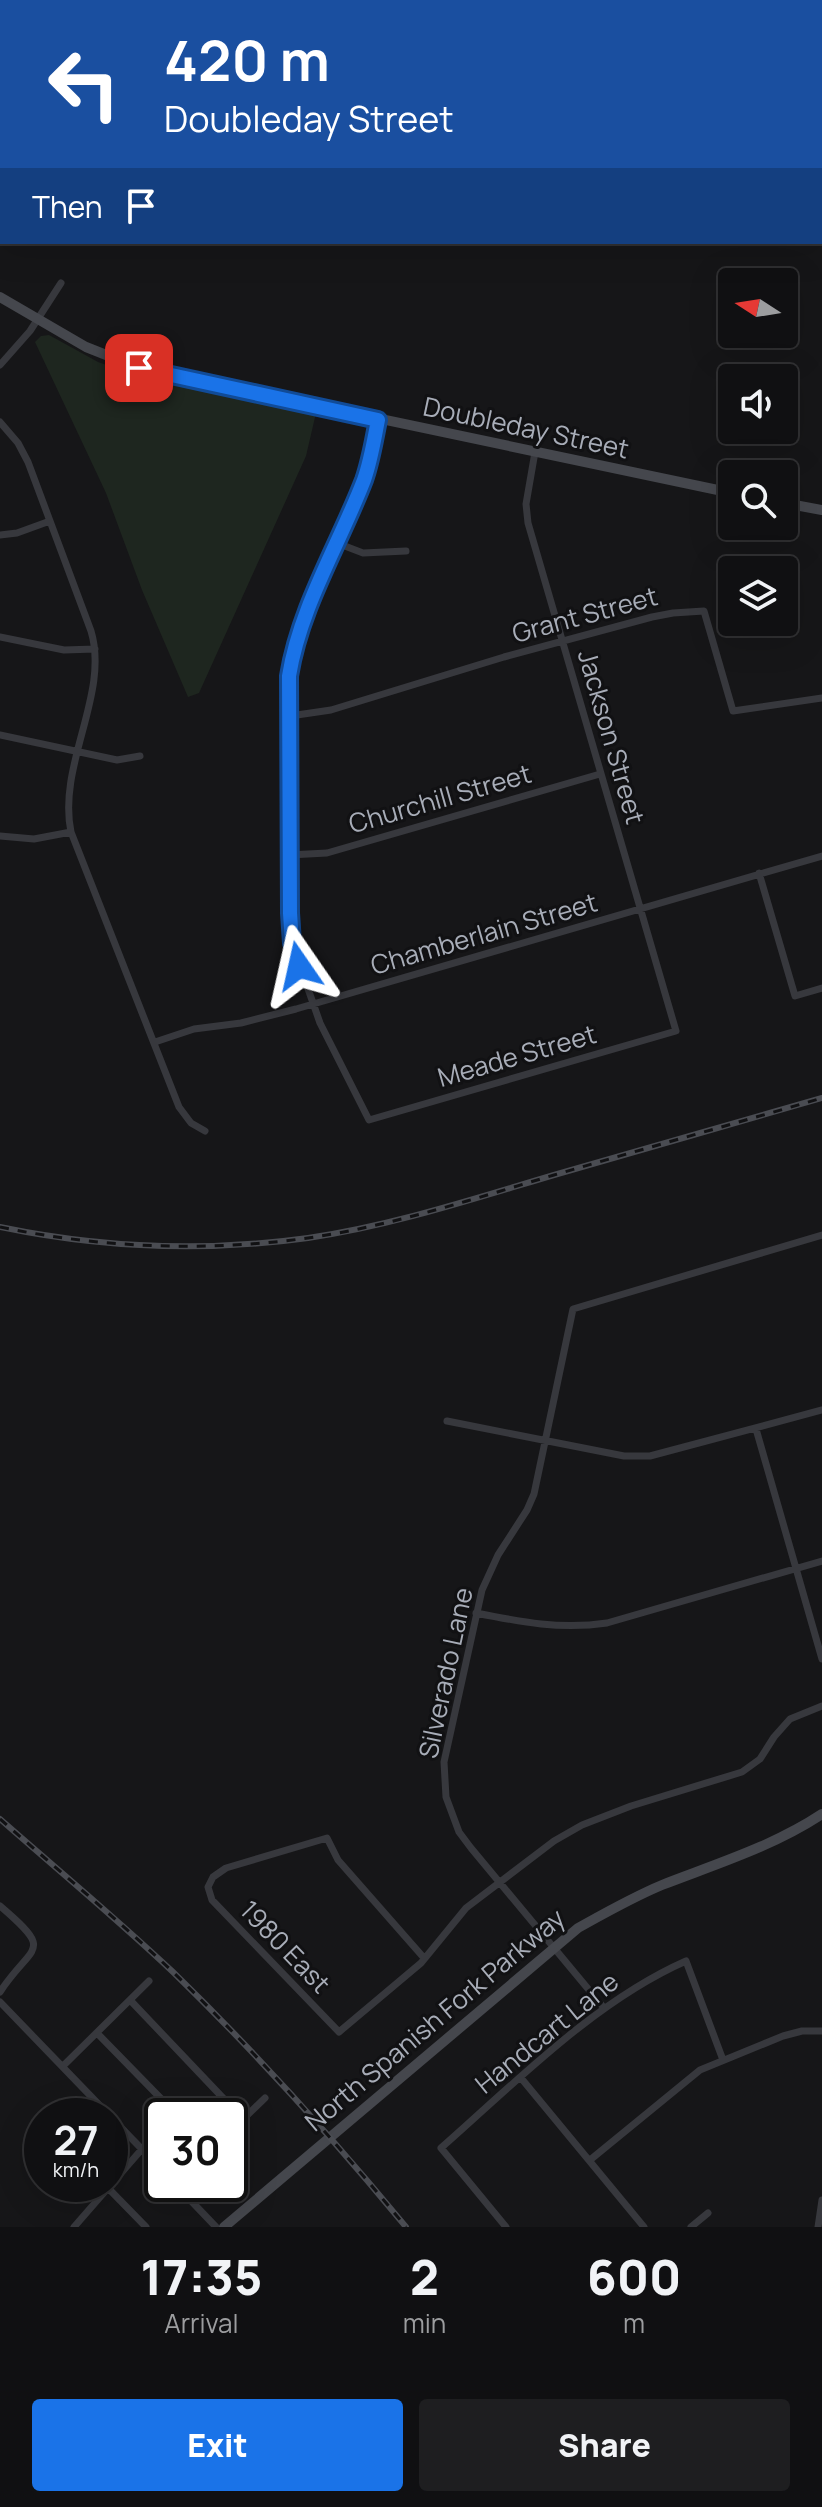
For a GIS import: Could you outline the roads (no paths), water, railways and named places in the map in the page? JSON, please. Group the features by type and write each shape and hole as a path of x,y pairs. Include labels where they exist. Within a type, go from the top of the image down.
{"street":[{"path":"0,365 20,345 61,283"},
{"name":"Doubleday Street","path":"0,297 100,354 139,368 718,490"},
{"path":"312,1004 292,943 289,676 303,621 365,475 378,420"},
{"path":"0,422 24,453 95,649 94,674 69,795 71,832 182,1113 205,1131"},
{"name":"Jackson Street","path":"535,452 526,504 528,523 676,1031"},
{"path":"798,506 822,510"},
{"path":"0,535 25,531 50,521"},
{"path":"337,543 363,553 406,551"},
{"name":"Grant Street","path":"290,716 331,710 504,657 663,615 704,611 733,711 822,698"},
{"path":"0,637 64,650 95,649"},
{"path":"0,735 117,760 140,756"},
{"name":"Churchill Street","path":"289,855 327,853 600,774"},
{"path":"0,836 34,839 71,832"},
{"name":"Chamberlain Street","path":"155,1042 194,1029 241,1023 312,1004 822,856"},
{"path":"759,873 795,996 822,988"},
{"name":"Meade Street","path":"312,1004 369,1120 676,1031"},
{"name":"Silverado Lane","path":"604,2008 459,1832 451,1815 444,1778 447,1751 476,1613 490,1571 534,1494 573,1309 822,1235"},
{"path":"447,1421 624,1456 650,1456 822,1410"},
{"path":"756,1429 822,1659"},
{"path":"476,1613 541,1625 607,1623 822,1561"},
{"path":"424,1958 466,1908 554,1841 582,1825 631,1806 742,1772 760,1759 790,1719 822,1706"},
{"name":"North Spanish Fork Parkway","path":"224,2227 578,1928 657,1887 769,1843 822,1814"},
{"name":"1980 East","path":"327,1838 338,1860 424,1958 339,2032 212,1900 208,1887 213,1877 226,1868 327,1838"},
{"path":"0,1906 33,1937 35,1946 0,1992"},
{"name":"Handcart Lane","path":"506,2227 441,2148 604,2008 638,1985 686,1961 723,2060"},
{"path":"63,2066 149,1981"},
{"path":"130,2000 223,2098"},
{"path":"0,2002 142,2149 128,2165"},
{"path":"590,2160 690,2076 783,2036 802,2031 822,2031"},
{"path":"97,2033 160,2098"},
{"path":"521,2078 644,2227"},
{"path":"248,2114 265,2098"},
{"path":"818,2227 822,2200"},
{"path":"74,2227 96,2202"},
{"path":"122,2202 146,2227"},
{"path":"192,2202 216,2227"},
{"path":"691,2227 708,2213"}],"railway":[{"path":"0,1227 76,1240 154,1246 231,1245 308,1238 432,1211 822,1098"},
{"path":"0,1819 130,1933 204,2003 293,2096 406,2227"}]}
